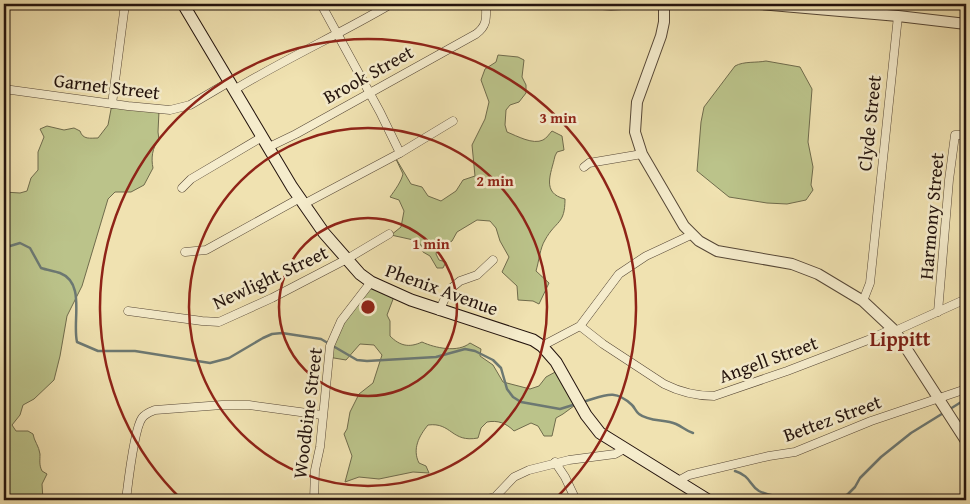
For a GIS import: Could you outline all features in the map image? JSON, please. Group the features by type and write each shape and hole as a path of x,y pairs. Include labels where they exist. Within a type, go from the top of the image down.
{"main road":[{"name":"Phenix Avenue","path":"183,4 292,187 324,233 360,274 391,292 439,311 533,340 542,346 556,362 592,423 600,433 708,500"}],"street":[{"path":"112,104 125,4"},
{"path":"321,4 370,92 400,153"},
{"name":"Garnet Street","path":"4,89 162,110 178,109 267,70 391,4"},
{"name":"Brook Street","path":"182,188 191,180 265,142 296,134 482,29 486,4"},
{"path":"577,4 611,6 654,4"},
{"path":"664,4 664,22 661,36 639,93 635,110 635,132 642,154 680,220 691,235 716,251 782,261 801,267 842,287 863,301 894,330 966,441"},
{"path":"760,4 966,24"},
{"name":"Clyde Street","path":"863,301 870,283 898,16"},
{"path":"185,252 206,250 400,153 453,121"},
{"name":"Harmony Street","path":"938,312 948,189 955,135 966,135"},
{"path":"584,168 589,163 642,154"},
{"name":"Newlight Street","path":"128,311 219,322 272,298 347,259 389,234"},
{"path":"542,346 580,326 619,274 646,256 691,235"},
{"path":"439,311 449,290 460,281 477,275 493,260"},
{"name":"Woodbine Street","path":"314,500 315,470 331,341 341,321 371,282"},
{"name":"Angell Street","path":"580,326 603,344 669,386 686,393 714,396 787,371 894,330 966,299"},
{"name":"Bettez Street","path":"678,481 689,475 769,456 795,452 872,421 966,388"},
{"path":"126,500 139,423 147,413 156,410 249,405 322,415"},
{"path":"483,500 495,497 514,477 529,470 555,462 614,454 624,449"},
{"path":"555,462 574,496"}],"green space":[{"path":"498,55 518,57 524,60 522,77 526,85 526,93 519,102 510,105 506,110 505,125 507,132 535,141 544,139 552,131 562,136 564,150 557,152 555,156 550,176 550,188 558,196 565,199 565,207 562,218 543,243 536,271 549,283 539,304 533,301 518,300 517,286 502,272 509,257 500,241 496,228 490,221 477,220 457,232 452,241 437,250 436,254 439,260 446,262 443,268 437,268 430,256 423,252 418,241 391,235 401,227 404,211 399,200 390,197 403,174 395,157 411,184 422,187 428,196 441,201 456,191 463,180 475,176 472,145 485,119 489,102 481,80 485,69 496,62"},
{"path":"766,61 800,67 812,89 808,142 813,167 811,185 813,190 806,200 787,204 729,197 697,171 704,107 735,66"},
{"path":"112,104 159,111 159,140 153,153 153,168 144,185 131,192 115,192 108,199 82,286 67,316 54,380 34,399 23,405 20,415 12,425 16,431 28,431 33,434 40,454 41,469 47,474 42,484 43,500 4,500 4,192 20,193 27,191 31,178 38,170 38,152 44,137 40,129 47,126 64,130 74,128 85,137 98,138 108,125"},
{"path":"369,283 395,294 387,315 390,321 390,336 397,342 413,345 422,342 440,348 453,349 470,343 481,349 480,356 493,365 503,382 530,389 539,386 546,377 559,370 578,403 556,418 552,436 544,436 538,426 531,423 514,431 502,423 495,421 487,422 481,428 478,438 469,439 462,438 442,426 428,425 419,438 416,453 419,463 426,466 429,473 413,472 379,479 359,477 345,482 352,456 344,434 347,429 350,412 359,394 373,383 382,355 374,345 360,344 346,360 328,357 329,344"}],"waterway":[{"path":"4,245 10,246 20,243 30,248 41,268 60,273 68,278 73,285 75,294 77,342 98,351 135,351 210,363 229,358 272,334 282,333 321,339 357,360 367,361 436,357 465,349 475,351 493,360 501,368 507,389 513,397 521,402 560,409 573,405"},
{"path":"586,401 605,395 615,395 626,400 643,417 672,422 693,433"},
{"path":"950,409 966,399"},
{"path":"837,500 848,494 860,478 881,457 911,433 945,412"},
{"path":"735,471 744,475 759,491 776,496 807,500"}],"district":[{"name":"Lippitt","path":"900,339"}]}
